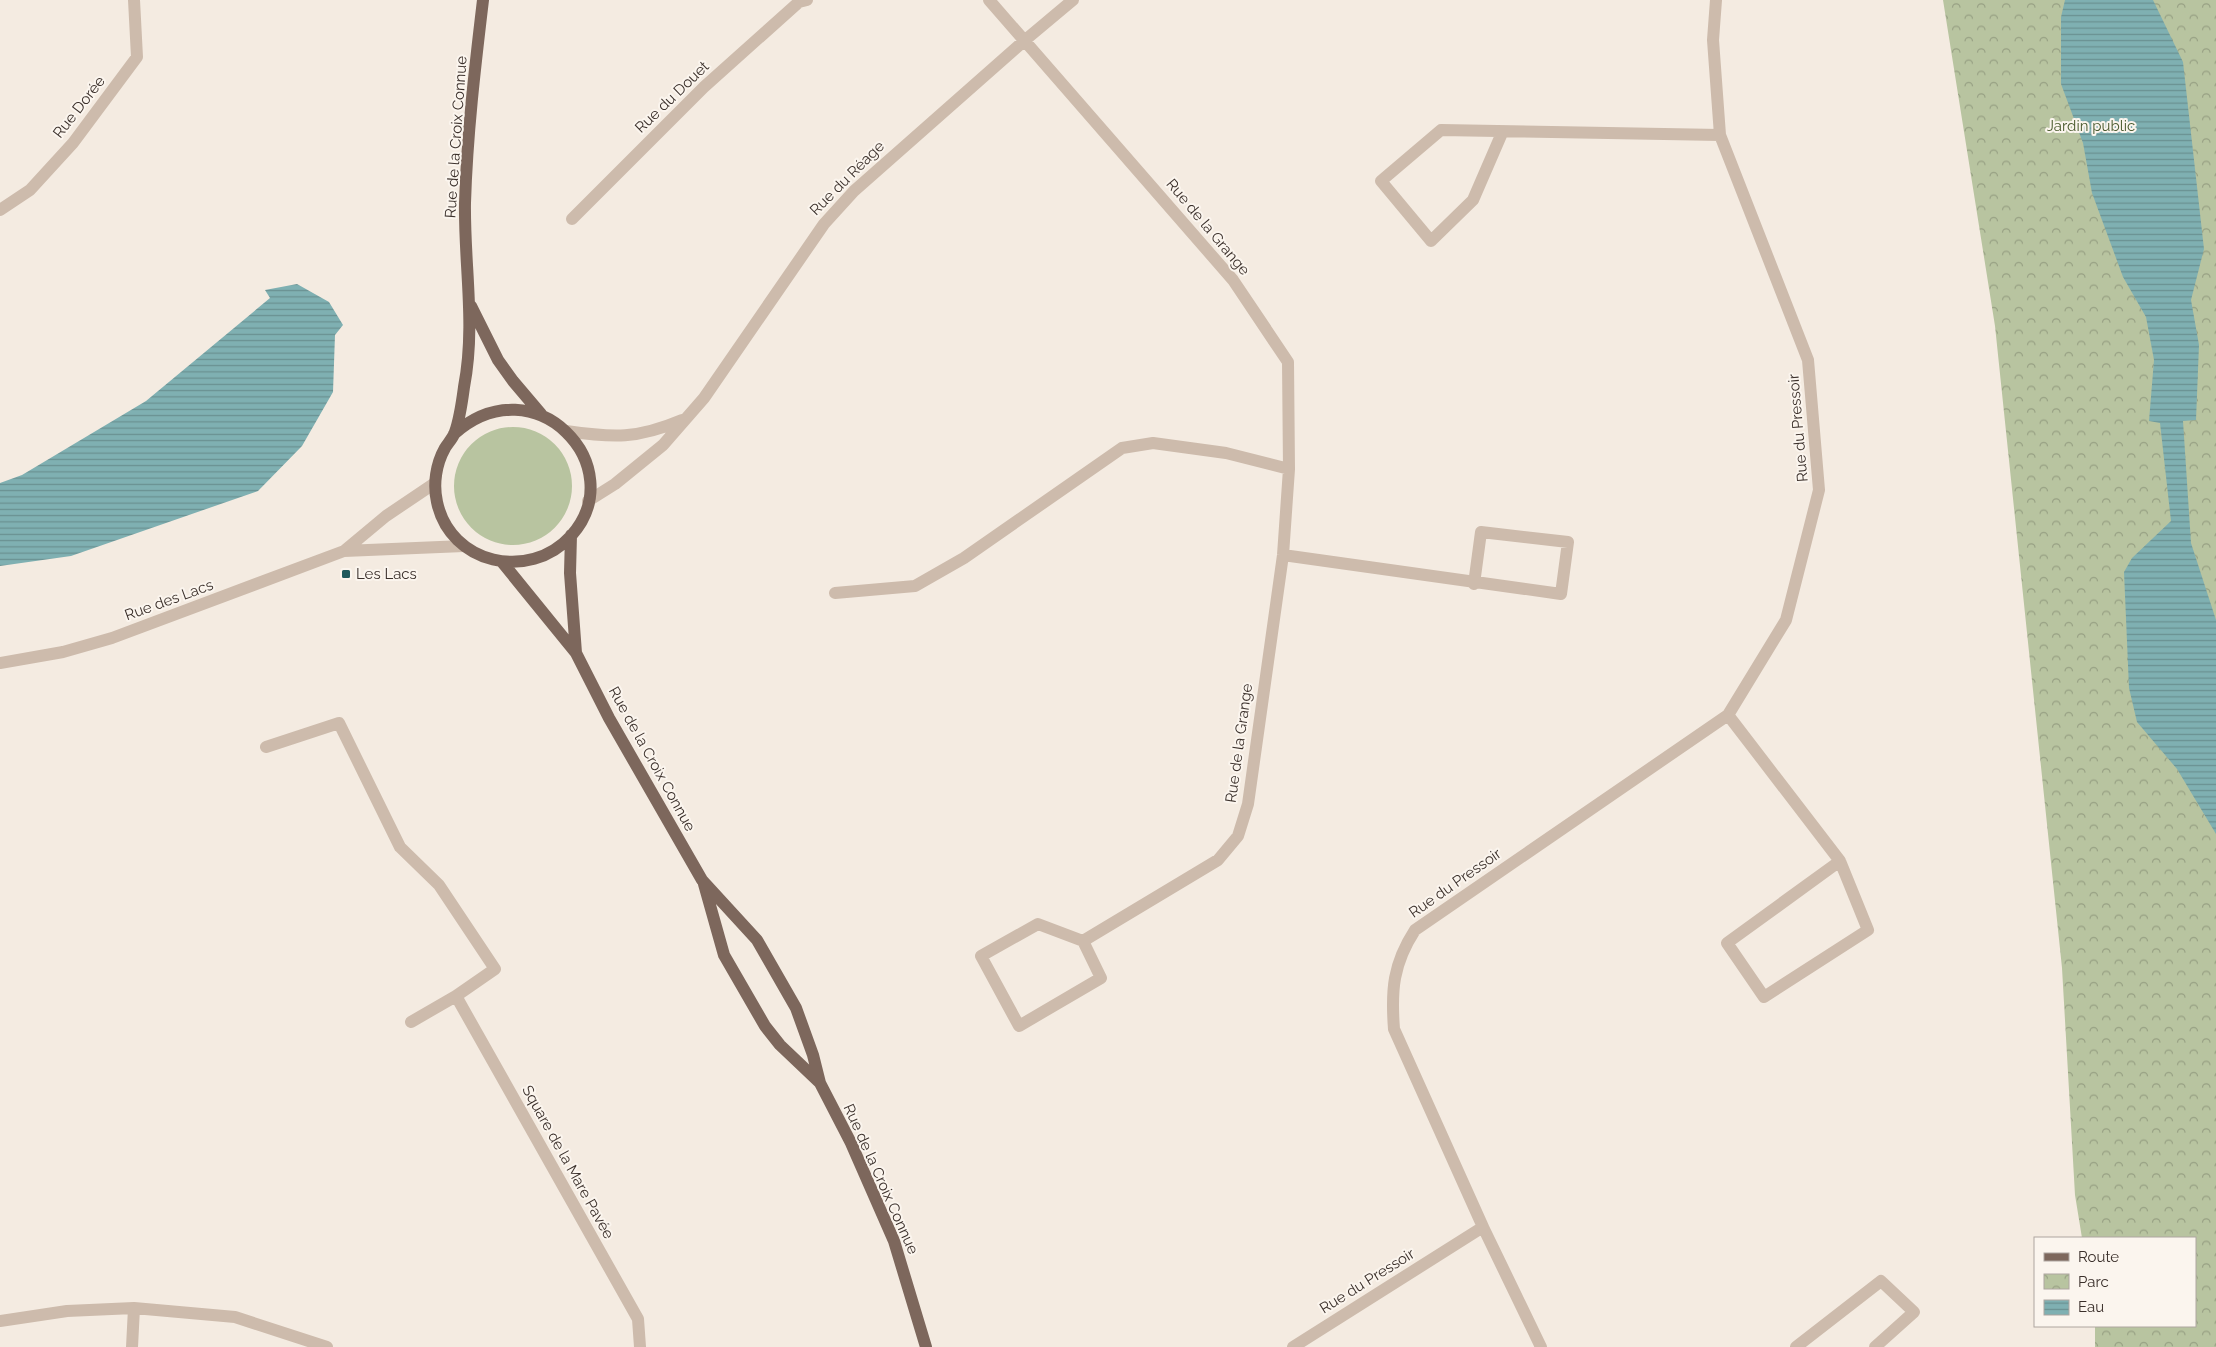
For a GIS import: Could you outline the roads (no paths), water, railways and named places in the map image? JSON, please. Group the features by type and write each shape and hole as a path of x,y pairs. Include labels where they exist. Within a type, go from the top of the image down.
{"main road":[{"name":"Rue de la Croix Connue","path":"454,434 468,364 471,306 465,204 471,108 483,0"},
{"name":"Rue de la Croix Connue","path":"471,306 498,360 513,381 542,414"},
{"path":"511,408 542,414 566,431 584,456 589,486 588,501 581,519 571,536 557,548 540,558 521,562 502,562 482,556 464,546 451,533 442,518 436,501 435,483 437,466 444,449 454,434 480,416 511,408"},
{"name":"Rue de la Croix Connue","path":"571,536 570,573 576,653"},
{"name":"Rue de la Croix Connue","path":"502,562 576,653 609,718 702,880 757,940 796,1008 813,1055 820,1083 851,1143 894,1241 926,1347"},
{"name":"Rue de la Croix Connue","path":"702,880 724,955 765,1026 780,1045 820,1083"}],"street":[{"name":"Rue Dorée","path":"0,210 30,190 73,143 138,57 134,0"},
{"path":"989,0 1024,40"},
{"name":"Rue du Réage","path":"588,501 615,484 663,445 717,379 761,312 824,224 854,191 1024,40 1073,0"},
{"name":"Rue du Pressoir","path":"1541,1347 1483,1227 1394,1029 1392,1000 1395,973 1403,949 1414,930 1728,716 1786,620 1819,490 1808,360 1720,135 1713,40 1716,0"},
{"name":"Rue du Douet","path":"572,219 704,87 801,1"},
{"name":"Rue de la Grange","path":"1024,40 1233,280 1288,362 1289,469 1282,555 1248,804 1238,836 1218,860 1083,941"},
{"path":"1502,133 1473,200 1431,241 1381,181 1441,130 1502,133 1720,135"},
{"name":"Rue du Réage","path":"566,431 603,436 629,435 654,432 686,418"},
{"path":"835,593 915,586 964,558 1122,448 1153,443 1226,453 1289,469"},
{"name":"Rue des Lacs","path":"344,551 386,516 435,483"},
{"path":"1282,555 1474,584 1561,594 1568,542 1481,532 1474,584"},
{"name":"Rue des Lacs","path":"0,663 63,652 112,638 344,551 464,546"},
{"path":"1728,716 1840,861 1868,930 1764,997 1727,943 1840,861"},
{"path":"266,747 339,723 400,847 439,885 495,969 456,996 412,1022"},
{"path":"1038,924 1083,941 1101,978 1019,1026 982,956 1038,924"},
{"name":"Square de la Mare Pavée","path":"456,996 638,1319 640,1347"},
{"name":"Rue du Pressoir","path":"1293,1347 1483,1227"},
{"path":"1796,1347 1881,1281 1914,1312 1875,1347"},
{"path":"132,1347 134,1308"},
{"path":"0,1321 67,1311 134,1308 235,1317 327,1347"}],"water":[{"path":"2065,0 2153,0 2183,62 2204,249 2191,300 2199,345 2196,420 2183,421 2191,543 2216,620 2216,834 2177,769 2137,722 2129,688 2124,572 2132,558 2171,521 2160,423 2149,421 2154,360 2146,317 2123,277 2092,193 2083,143 2061,84 2061,17"},
{"path":"297,284 329,302 343,325 335,335 333,392 302,446 258,491 71,556 0,566 0,483 22,475 146,401 270,298 265,290"}],"place":[{"name":"Les Lacs","path":"346,574"}],"park label":[{"name":"Jardin public","path":"2091,126"}]}
